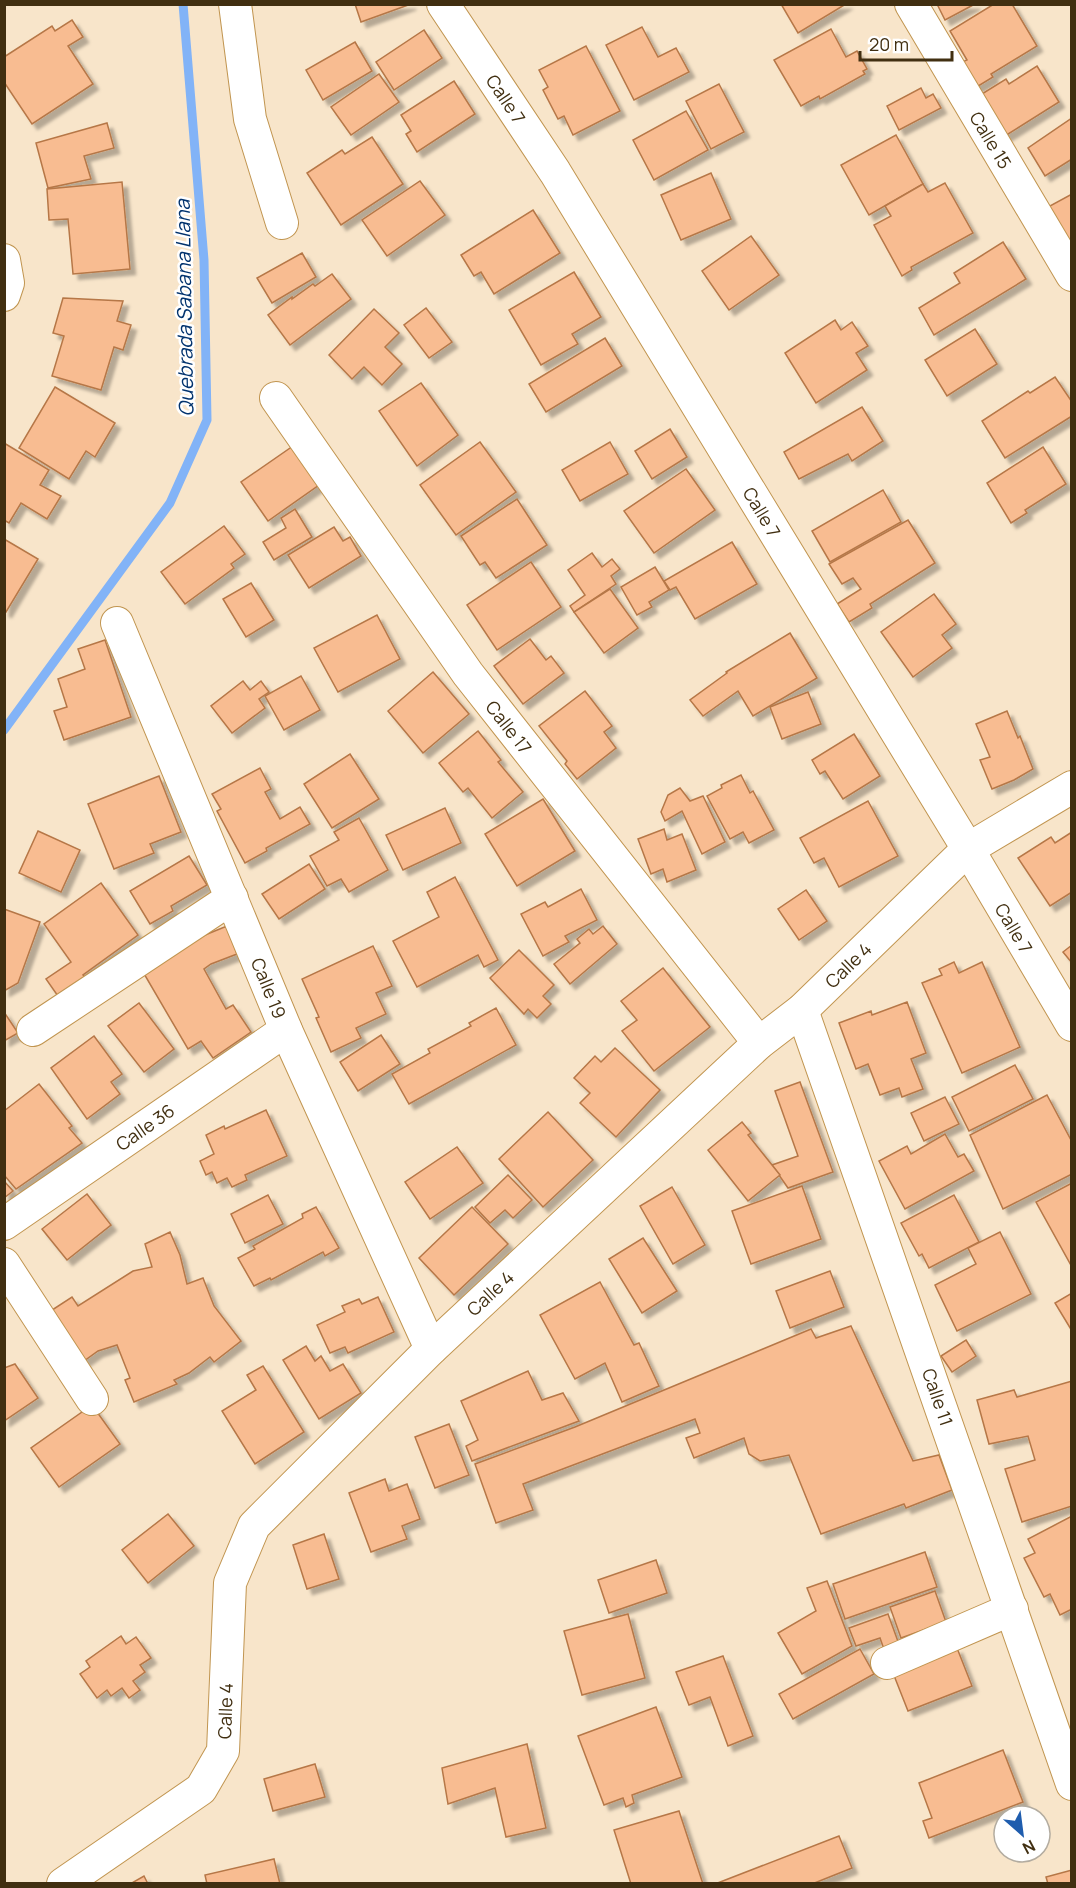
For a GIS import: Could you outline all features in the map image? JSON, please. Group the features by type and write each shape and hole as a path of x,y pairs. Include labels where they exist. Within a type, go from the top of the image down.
{"street":[{"path":"235,4 250,118 282,222"},
{"name":"Calle 7","path":"443,4 555,172 968,849 1071,1025"},
{"name":"Calle 15","path":"911,4 1071,275"},
{"path":"4,260 8,284 4,295"},
{"name":"Calle 17","path":"276,398 468,674 759,1043"},
{"name":"Calle 19","path":"117,623 286,1030 431,1349"},
{"name":"Calle 4","path":"63,1884 201,1789 223,1751 230,1583 254,1526 431,1349 759,1043 802,1010 968,849 1071,787"},
{"path":"33,1030 232,898"},
{"name":"Calle 11","path":"802,1010 1071,1784"},
{"name":"Calle 36","path":"4,1224 286,1030"},
{"path":"4,1264 92,1400"},
{"path":"887,1664 1012,1609"}],"building":[{"path":"355,4 411,4 361,22"},
{"path":"781,4 846,4 798,33"},
{"path":"937,4 975,4 945,20"},
{"path":"994,4 1012,4 1037,46 991,74 993,77 975,88 960,63 967,60 950,31"},
{"path":"72,20 83,37 68,46 93,84 32,124 4,82 4,57 52,26 55,31"},
{"path":"642,27 658,57 676,48 689,72 634,100 606,45"},
{"path":"831,29 846,57 857,51 867,69 863,71 865,74 820,99 819,96 801,106 774,60"},
{"path":"424,30 442,58 394,90 376,62"},
{"path":"355,42 372,71 323,100 306,70"},
{"path":"586,46 620,111 573,135 564,116 558,119 543,90 548,87 539,70"},
{"path":"1037,66 1059,102 1005,136 977,97 1006,79 1009,84"},
{"path":"379,74 399,102 351,135 331,107"},
{"path":"454,81 475,114 417,152 406,134 411,131 401,115"},
{"path":"719,84 744,132 711,149 686,101"},
{"path":"921,88 926,98 933,94 941,108 899,130 887,106"},
{"path":"686,111 708,150 654,180 633,140"},
{"path":"1072,118 1072,159 1045,176 1028,148"},
{"path":"107,123 114,148 84,156 91,179 48,188 36,143"},
{"path":"896,135 923,184 869,215 841,165"},
{"path":"372,137 403,184 341,225 307,173 342,150 345,154"},
{"path":"711,173 731,219 681,240 661,195"},
{"path":"420,181 445,215 387,256 362,220"},
{"path":"122,182 130,269 73,274 68,219 49,220 47,189"},
{"path":"945,183 973,233 911,267 912,270 902,276 874,225 891,216 885,206 923,184 928,192"},
{"path":"1072,194 1072,250 1048,207"},
{"path":"533,210 560,253 494,294 481,272 474,276 461,255"},
{"path":"751,236 779,275 729,310 702,271"},
{"path":"1003,242 1026,279 934,335 919,308 960,283 954,273"},
{"path":"302,253 316,277 272,303 257,278"},
{"path":"574,272 601,317 572,334 578,344 541,365 509,310"},
{"path":"332,274 351,299 290,345 268,315 292,297 292,299"},
{"path":"63,298 123,301 117,321 131,325 123,350 114,347 101,390 52,376 64,336 53,333"},
{"path":"426,308 452,342 429,358 404,325"},
{"path":"374,309 399,333 385,347 402,364 382,385 364,367 352,379 329,355"},
{"path":"835,320 841,330 852,322 868,346 856,353 867,370 816,403 785,353"},
{"path":"975,329 997,364 947,396 925,360"},
{"path":"605,338 622,366 546,412 529,384"},
{"path":"1055,377 1072,402 1072,416 1005,458 982,421 1028,391 1030,393"},
{"path":"421,383 458,435 417,466 379,411"},
{"path":"55,387 115,423 95,457 86,451 69,479 19,448"},
{"path":"862,407 883,441 852,461 848,454 799,479 784,452"},
{"path":"670,429 687,457 652,479 635,451"},
{"path":"480,442 516,492 456,535 420,485"},
{"path":"610,442 628,474 580,501 562,470"},
{"path":"4,443 49,470 40,485 61,496 47,519 21,503 9,523 4,520"},
{"path":"293,446 319,485 268,521 241,482"},
{"path":"1043,447 1066,484 1025,510 1027,513 1011,523 987,483"},
{"path":"686,469 715,510 654,553 624,511"},
{"path":"883,490 901,522 830,562 812,531"},
{"path":"517,499 547,545 496,578 485,562 480,565 461,536"},
{"path":"295,509 312,537 274,560 263,542 286,528 281,518"},
{"path":"908,520 935,563 870,604 872,608 849,622 837,604 861,589 853,578 842,584 829,564"},
{"path":"224,526 245,554 231,564 234,568 185,604 161,572"},
{"path":"334,527 343,541 350,537 361,556 309,588 288,555"},
{"path":"4,539 38,559 6,612 4,611"},
{"path":"732,542 757,584 695,619 676,587 670,590 664,581"},
{"path":"592,553 602,567 612,559 620,569 611,576 616,584 574,612 570,606 585,595 568,570"},
{"path":"531,562 561,607 497,650 467,605"},
{"path":"655,567 669,590 649,602 652,607 637,615 621,587"},
{"path":"251,583 274,620 246,637 223,599"},
{"path":"610,589 638,628 604,653 574,612"},
{"path":"934,594 956,624 942,635 952,648 913,677 881,632"},
{"path":"377,615 400,659 338,692 314,648"},
{"path":"790,633 817,678 753,716 738,691 703,716 690,700 726,672"},
{"path":"530,639 546,660 551,656 564,673 523,704 494,666"},
{"path":"105,640 131,717 64,740 54,711 67,707 58,679 85,669 78,649"},
{"path":"433,672 469,714 423,753 388,711"},
{"path":"301,676 320,710 284,730 265,696"},
{"path":"243,681 250,690 261,681 269,692 259,699 265,708 232,733 211,706"},
{"path":"585,691 612,726 604,732 616,748 577,779 565,764 567,761 539,726"},
{"path":"808,692 821,724 782,739 770,707"},
{"path":"1007,711 1033,769 992,789 980,760 990,757 976,724"},
{"path":"478,731 501,760 498,762 523,792 492,818 468,788 463,792 439,763"},
{"path":"854,734 880,776 843,799 825,771 820,774 812,760"},
{"path":"350,754 379,799 332,828 304,784"},
{"path":"260,768 271,789 265,792 280,819 300,807 310,824 266,848 267,851 245,863 217,811 221,809 212,794"},
{"path":"741,775 750,793 753,791 774,830 749,843 743,832 730,839 707,796 722,788 721,785"},
{"path":"159,776 181,832 150,844 154,853 114,869 88,804"},
{"path":"680,788 690,801 703,796 725,842 702,854 682,811 665,821 661,812 668,795"},
{"path":"543,799 575,851 517,886 485,834"},
{"path":"868,801 898,856 839,887 824,858 814,863 800,838"},
{"path":"445,808 461,843 403,870 386,835"},
{"path":"359,818 388,870 349,892 341,879 327,886 310,856 339,840 334,832"},
{"path":"664,829 667,840 682,834 696,870 667,882 663,869 651,874 638,839"},
{"path":"38,831 80,850 61,892 19,873"},
{"path":"1072,832 1072,892 1050,906 1018,858 1051,837 1055,843"},
{"path":"189,856 207,885 171,906 173,911 150,924 130,891"},
{"path":"309,864 325,889 279,919 262,894"},
{"path":"455,877 498,960 484,967 478,955 417,987 393,941 439,917 427,892"},
{"path":"101,883 138,935 83,975 87,980 60,999 46,979 71,962 44,924"},
{"path":"581,889 597,920 565,936 569,942 543,956 521,914 545,902 548,907"},
{"path":"806,890 827,921 799,940 778,909"},
{"path":"4,909 40,922 18,983 4,991"},
{"path":"227,926 237,954 204,969 226,1009 233,1005 251,1032 213,1058 201,1041 188,1049 143,972 200,937"},
{"path":"603,926 617,944 570,984 554,964 580,943 577,939 589,929 593,934"},
{"path":"1072,945 1072,963 1063,952"},
{"path":"373,946 392,986 376,993 386,1014 356,1028 361,1038 331,1052 302,979"},
{"path":"519,950 554,985 543,996 551,1004 537,1018 528,1009 524,1014 490,978"},
{"path":"954,962 959,973 982,962 1020,1047 962,1073 922,983 942,975 939,969"},
{"path":"663,968 710,1027 654,1071 622,1031 637,1020 621,1001"},
{"path":"907,1002 926,1053 911,1059 923,1089 902,1097 899,1088 880,1095 868,1064 856,1069 839,1023 871,1011 872,1015"},
{"path":"139,1003 174,1049 144,1072 108,1026"},
{"path":"496,1008 516,1045 409,1104 392,1074 430,1053 428,1049 471,1026 469,1023"},
{"path":"4,1012 18,1033 4,1041"},
{"path":"381,1035 400,1064 358,1091 340,1062"},
{"path":"94,1036 122,1074 111,1082 120,1094 87,1119 51,1068"},
{"path":"615,1048 660,1090 616,1137 580,1103 590,1093 574,1078 595,1056 601,1062"},
{"path":"1015,1065 1033,1099 969,1131 952,1097"},
{"path":"800,1082 833,1172 788,1188 772,1165 798,1156 775,1091"},
{"path":"39,1084 72,1126 69,1128 82,1143 16,1189 4,1175 4,1111"},
{"path":"1047,1095 1072,1142 1072,1174 1003,1209 970,1135"},
{"path":"945,1097 959,1124 924,1141 911,1113"},
{"path":"266,1110 287,1156 245,1175 247,1180 232,1187 227,1178 217,1183 212,1172 206,1175 200,1161 214,1154 206,1135"},
{"path":"548,1112 593,1160 543,1207 499,1159"},
{"path":"742,1122 751,1133 748,1135 780,1175 748,1201 708,1150"},
{"path":"945,1134 958,1157 964,1154 974,1171 905,1209 879,1161 907,1146 911,1154"},
{"path":"457,1147 483,1183 430,1219 405,1182"},
{"path":"508,1175 532,1200 513,1218 505,1210 490,1223 475,1207"},
{"path":"4,1181 13,1191 4,1198"},
{"path":"1072,1183 1072,1267 1036,1202"},
{"path":"802,1186 821,1239 751,1264 732,1211"},
{"path":"672,1187 705,1245 673,1264 640,1206"},
{"path":"87,1194 111,1225 67,1260 42,1229"},
{"path":"268,1195 283,1224 245,1243 231,1214"},
{"path":"954,1195 979,1242 929,1268 922,1254 919,1256 901,1223"},
{"path":"316,1207 339,1248 325,1256 323,1252 271,1280 270,1278 254,1286 238,1258 255,1249 253,1246 303,1218 302,1214"},
{"path":"472,1207 508,1244 454,1295 419,1258"},
{"path":"170,1232 180,1255 187,1284 203,1278 214,1306 241,1341 214,1362 210,1357 189,1373 174,1380 177,1384 134,1402 125,1380 130,1378 117,1345 98,1351 84,1361 49,1312 72,1297 78,1306 133,1271 152,1267 145,1244"},
{"path":"1000,1232 1031,1294 957,1331 935,1285 976,1264 968,1248"},
{"path":"643,1238 677,1291 642,1313 609,1259"},
{"path":"830,1271 844,1307 790,1328 776,1291"},
{"path":"600,1282 634,1345 639,1343 659,1386 622,1402 605,1363 575,1379 540,1315"},
{"path":"1072,1293 1072,1331 1055,1303"},
{"path":"378,1297 394,1332 348,1353 345,1347 330,1353 317,1325 345,1312 342,1306 359,1299 362,1304"},
{"path":"851,1326 913,1461 939,1455 952,1490 906,1508 904,1504 821,1534 789,1455 760,1461 749,1454 744,1438 694,1458 686,1438 700,1433 695,1419 523,1484 533,1510 496,1523 475,1464 575,1427 811,1329 816,1338"},
{"path":"966,1340 976,1356 952,1372 941,1356"},
{"path":"306,1346 315,1361 321,1356 330,1371 343,1364 361,1393 319,1419 283,1360"},
{"path":"15,1364 38,1398 4,1421 4,1368"},
{"path":"263,1366 304,1432 255,1464 222,1411 256,1390 247,1375"},
{"path":"528,1371 542,1400 563,1393 579,1421 472,1461 466,1446 478,1440 461,1401"},
{"path":"1072,1381 1072,1506 1022,1522 1005,1469 1035,1460 1028,1436 989,1444 977,1400 1014,1390 1017,1397"},
{"path":"92,1405 120,1444 59,1487 31,1448"},
{"path":"449,1424 469,1475 435,1488 415,1437"},
{"path":"385,1479 389,1491 407,1484 420,1519 402,1526 407,1539 371,1552 349,1493"},
{"path":"168,1514 194,1546 148,1583 122,1550"},
{"path":"1072,1516 1072,1609 1060,1615 1050,1594 1044,1597 1024,1558 1035,1553 1028,1539"},
{"path":"324,1534 339,1579 307,1589 293,1545"},
{"path":"925,1552 937,1587 845,1619 833,1584"},
{"path":"656,1560 667,1593 609,1613 598,1580"},
{"path":"827,1581 852,1646 802,1674 778,1633 816,1611 807,1588"},
{"path":"935,1591 946,1622 901,1638 890,1607"},
{"path":"628,1614 645,1678 582,1695 564,1631"},
{"path":"888,1614 900,1647 885,1652 880,1638 856,1646 849,1628"},
{"path":"121,1636 126,1644 136,1637 151,1658 140,1665 145,1672 133,1681 140,1690 129,1698 122,1688 111,1696 107,1690 97,1698 80,1674 90,1667 86,1661"},
{"path":"957,1648 972,1686 908,1711 893,1673"},
{"path":"860,1649 874,1674 793,1719 779,1694"},
{"path":"723,1656 753,1736 728,1746 710,1697 689,1705 676,1672"},
{"path":"656,1707 682,1777 632,1795 634,1803 626,1807 623,1798 604,1805 578,1736"},
{"path":"527,1744 546,1828 506,1837 495,1788 448,1804 442,1768"},
{"path":"1003,1750 1023,1802 992,1804 992,1814 929,1838 923,1821 932,1818 919,1783"},
{"path":"315,1764 325,1797 273,1811 264,1779"},
{"path":"679,1811 703,1884 631,1884 614,1830"},
{"path":"839,1836 852,1868 812,1884 715,1884"},
{"path":"274,1859 280,1884 207,1884 205,1875"},
{"path":"1072,1870 1072,1884 1048,1884 1046,1877"},
{"path":"144,1876 148,1884 130,1884"}],"waterway":[{"name":"Quebrada Sabana Llana","path":"4,730 170,503 207,420 204,260 183,4"}]}
